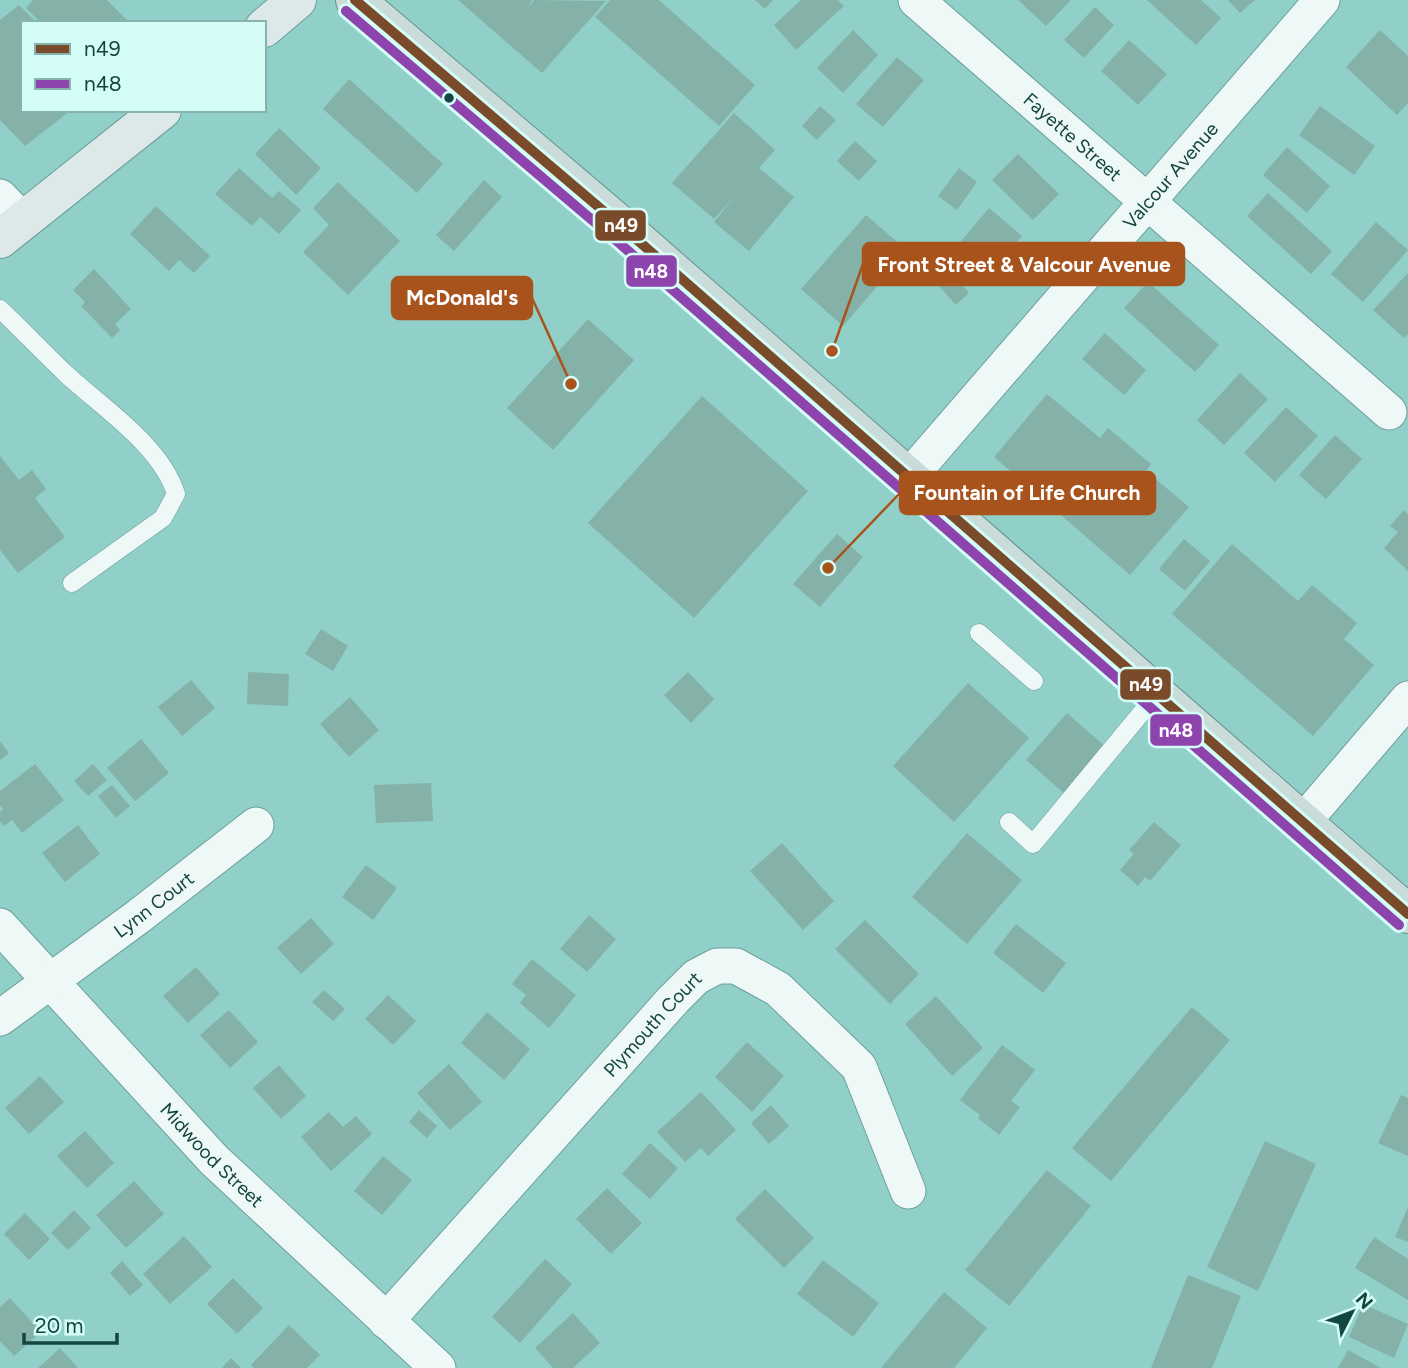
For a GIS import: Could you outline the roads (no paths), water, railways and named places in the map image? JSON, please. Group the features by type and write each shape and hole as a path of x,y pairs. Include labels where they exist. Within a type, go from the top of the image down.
{"main road":[{"path":"266,26 298,0"},
{"path":"355,0 637,240 1408,914"},
{"path":"8,219 159,112"}],"street":[{"name":"Fayette Street","path":"916,0 1389,412"},
{"name":"Valcour Avenue","path":"909,477 1322,0"},
{"path":"1303,822 1408,699"},
{"name":"Lynn Court","path":"0,1018 139,916 256,825"},
{"name":"Midwood Street","path":"0,926 214,1160 438,1368"},
{"name":"Plymouth Court","path":"386,1321 673,1000 696,977 717,966 736,966 778,989 859,1067 908,1191"}],"lane":[{"path":"0,309 66,374 145,444 173,484 176,494 163,518 72,583"},
{"path":"979,633 1034,681"},
{"path":"1009,822 1033,844 1157,694"}],"place":[{"name":"Front Street & Valcour Avenue","path":"832,351"},
{"name":"McDonald's","path":"571,384"},
{"name":"Fountain of Life Church","path":"828,568"}]}
